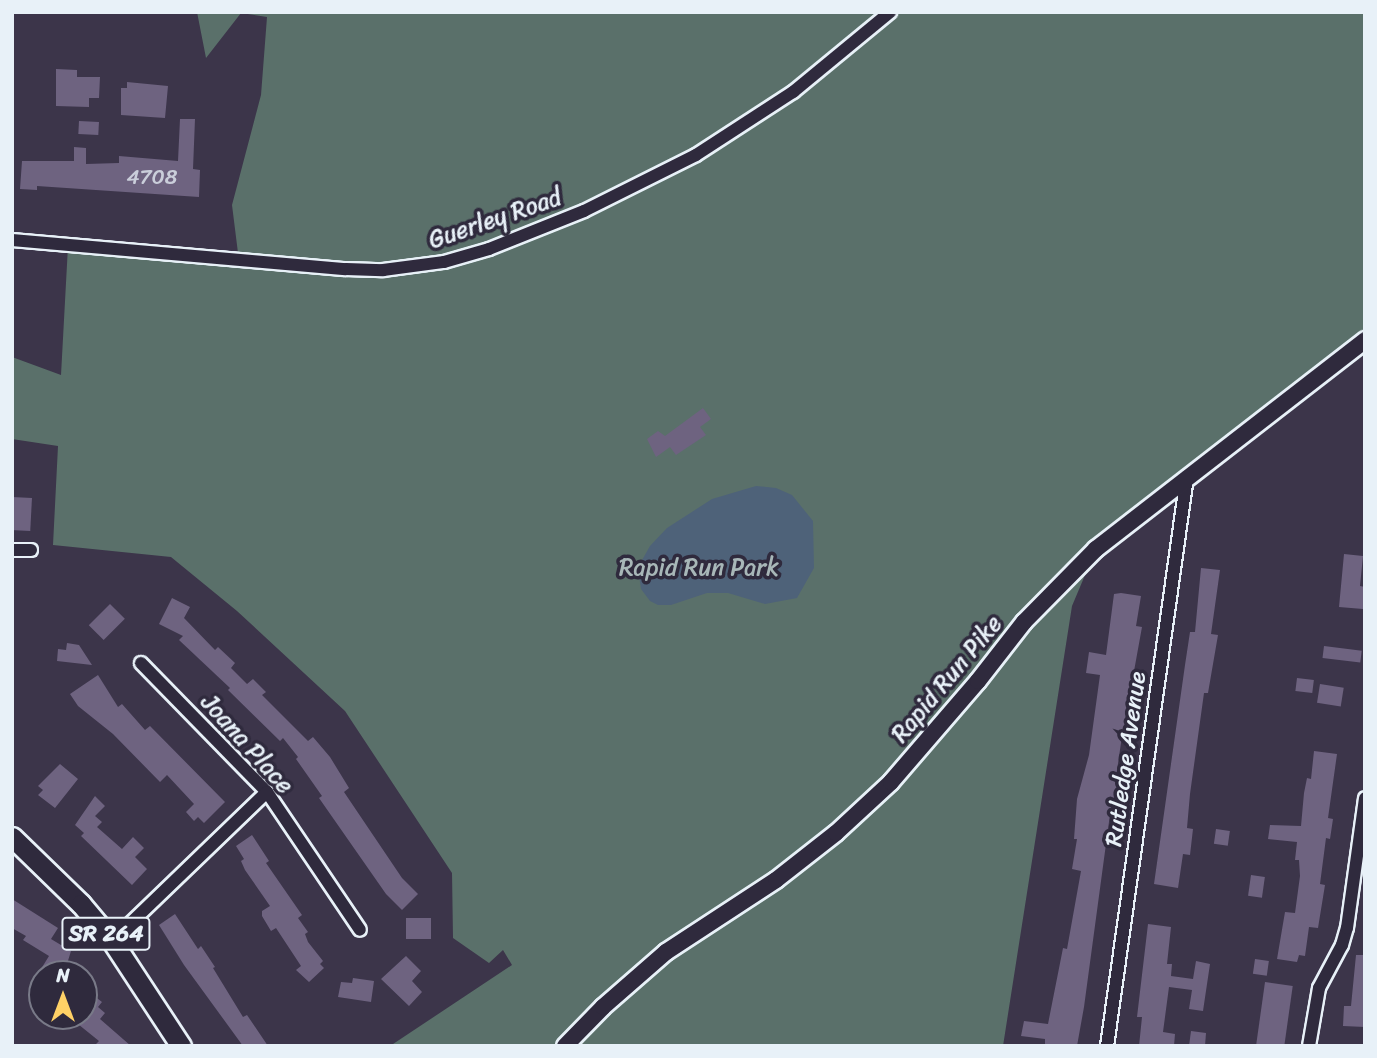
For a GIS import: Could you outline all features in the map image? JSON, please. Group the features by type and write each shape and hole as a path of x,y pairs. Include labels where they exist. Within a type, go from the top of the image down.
{"main road":[{"name":"SR 264","path":"12,837 81,904 112,941 181,1046"}],"street":[{"name":"Guerley Road","path":"12,240 346,269 396,269 444,262 489,249 584,211 696,155 793,92 890,12"},
{"name":"Rapid Run Pike","path":"565,1046 603,1007 666,952 776,880 836,833 891,782 1056,588 1107,540 1365,340"},
{"name":"Rutledge Avenue","path":"1107,1046 1187,477"},
{"path":"12,550 32,550"},
{"name":"Joana Place","path":"141,663 267,792 360,930"},
{"path":"112,941 267,792"},
{"path":"1309,1046 1319,988 1342,945 1347,928 1365,798"}],"green space":[{"name":"Rapid Run Park","path":"197,12 1365,12 1365,340 1096,549 1072,606 1003,1046 390,1046 512,965 503,950 489,963 453,938 452,873 345,711 237,611 171,557 53,545 58,446 12,439 12,357 61,375 68,246 239,261 232,205 261,95 267,17 241,13 206,58"}],"water":[{"path":"756,486 776,488 792,495 813,521 814,568 797,598 765,604 728,593 707,593 671,605 658,605 650,601 641,589 639,575 641,562 650,546 667,528 712,499"}],"building":[{"path":"56,69 77,70 77,77 100,77 99,98 89,98 89,107 56,106"},
{"path":"127,82 168,86 165,118 121,115 121,88 127,88"},
{"path":"180,119 195,119 193,169 200,170 199,197 37,186 37,190 20,189 22,161 74,161 74,147 86,148 86,164 119,163 119,156 178,161"},
{"path":"79,121 99,122 98,135 78,134"},
{"path":"703,408 711,419 700,427 706,435 676,455 670,447 656,457 647,439 658,431 665,436"},
{"path":"12,497 32,498 30,531 12,530"},
{"path":"1344,554 1363,556 1360,586 1365,587 1363,609 1339,607"},
{"path":"1201,568 1220,570 1211,634 1218,635 1208,693 1204,693 1190,794 1187,828 1193,829 1190,855 1183,854 1178,888 1154,884 1190,632 1195,632"},
{"path":"1114,594 1141,596 1136,626 1142,627 1121,743 1115,784 1118,785 1114,807 1111,807 1084,1007 1077,1046 1045,1046 1045,1039 1021,1036 1024,1021 1048,1024 1063,948 1067,949 1081,871 1072,869 1077,839 1074,839 1077,799 1089,755 1100,675 1086,673 1089,652 1106,655"},
{"path":"172,598 190,607 184,618 215,650 218,647 235,663 231,668 247,684 253,679 266,692 262,695 308,741 313,737 330,757 349,788 344,792 402,878 418,894 402,910 386,894 319,798 322,796 283,738 280,741 228,690 230,688 179,640 183,636 159,624"},
{"path":"110,604 125,619 104,640 89,625"},
{"path":"67,643 79,645 92,665 57,661 58,649 66,650"},
{"path":"1324,646 1362,651 1360,663 1323,658"},
{"path":"98,675 118,707 122,704 145,730 150,726 225,802 204,823 198,817 194,821 186,812 194,804 167,775 160,782 113,734 78,706 70,694"},
{"path":"1297,678 1314,680 1312,693 1295,691"},
{"path":"1320,684 1344,688 1341,707 1317,703"},
{"path":"1314,751 1337,754 1328,818 1333,819 1330,839 1326,838 1320,884 1325,885 1318,928 1309,927 1305,956 1299,955 1297,962 1277,959 1285,912 1295,913 1300,876 1299,860 1295,860 1297,842 1268,839 1270,825 1301,826 1304,793 1307,778 1311,779"},
{"path":"60,764 78,779 55,808 38,795 43,790 38,786"},
{"path":"95,796 105,806 95,816 102,822 97,827 122,849 133,837 144,848 135,857 147,869 132,885 81,836 84,833 75,825"},
{"path":"1216,829 1230,831 1228,846 1214,844"},
{"path":"252,835 269,861 266,863 302,915 298,918 308,932 305,934 308,942 323,961 320,964 324,968 309,982 296,970 301,966 276,928 271,931 262,916 262,911 270,906 245,870 241,861 244,859 236,846"},
{"path":"1251,875 1265,877 1262,898 1248,896"},
{"path":"12,899 58,928 51,939 71,951 68,960 47,960 49,956 23,940 26,936 12,928"},
{"path":"175,914 198,949 201,946 215,967 213,968 243,1017 247,1015 268,1046 243,1046 184,965 159,925"},
{"path":"406,918 431,918 431,939 406,939"},
{"path":"1148,924 1171,927 1167,964 1172,964 1171,976 1193,979 1196,961 1210,964 1203,1011 1189,1009 1192,990 1169,987 1163,1032 1175,1034 1174,1046 1139,1046 1142,1017 1137,1017"},
{"path":"1356,955 1365,955 1365,1027 1343,1026 1344,1006 1351,1006"},
{"path":"406,956 421,971 412,981 422,992 409,1006 381,979"},
{"path":"1255,959 1269,961 1267,976 1253,974"},
{"path":"353,978 374,981 371,1002 338,997 341,982 352,983"},
{"path":"1265,982 1293,986 1284,1046 1256,1045"},
{"path":"98,1007 105,1013 100,1019 131,1046 94,1046 99,1041 85,1030 98,1030"},
{"path":"1191,1031 1206,1033 1205,1046 1189,1046"}]}
